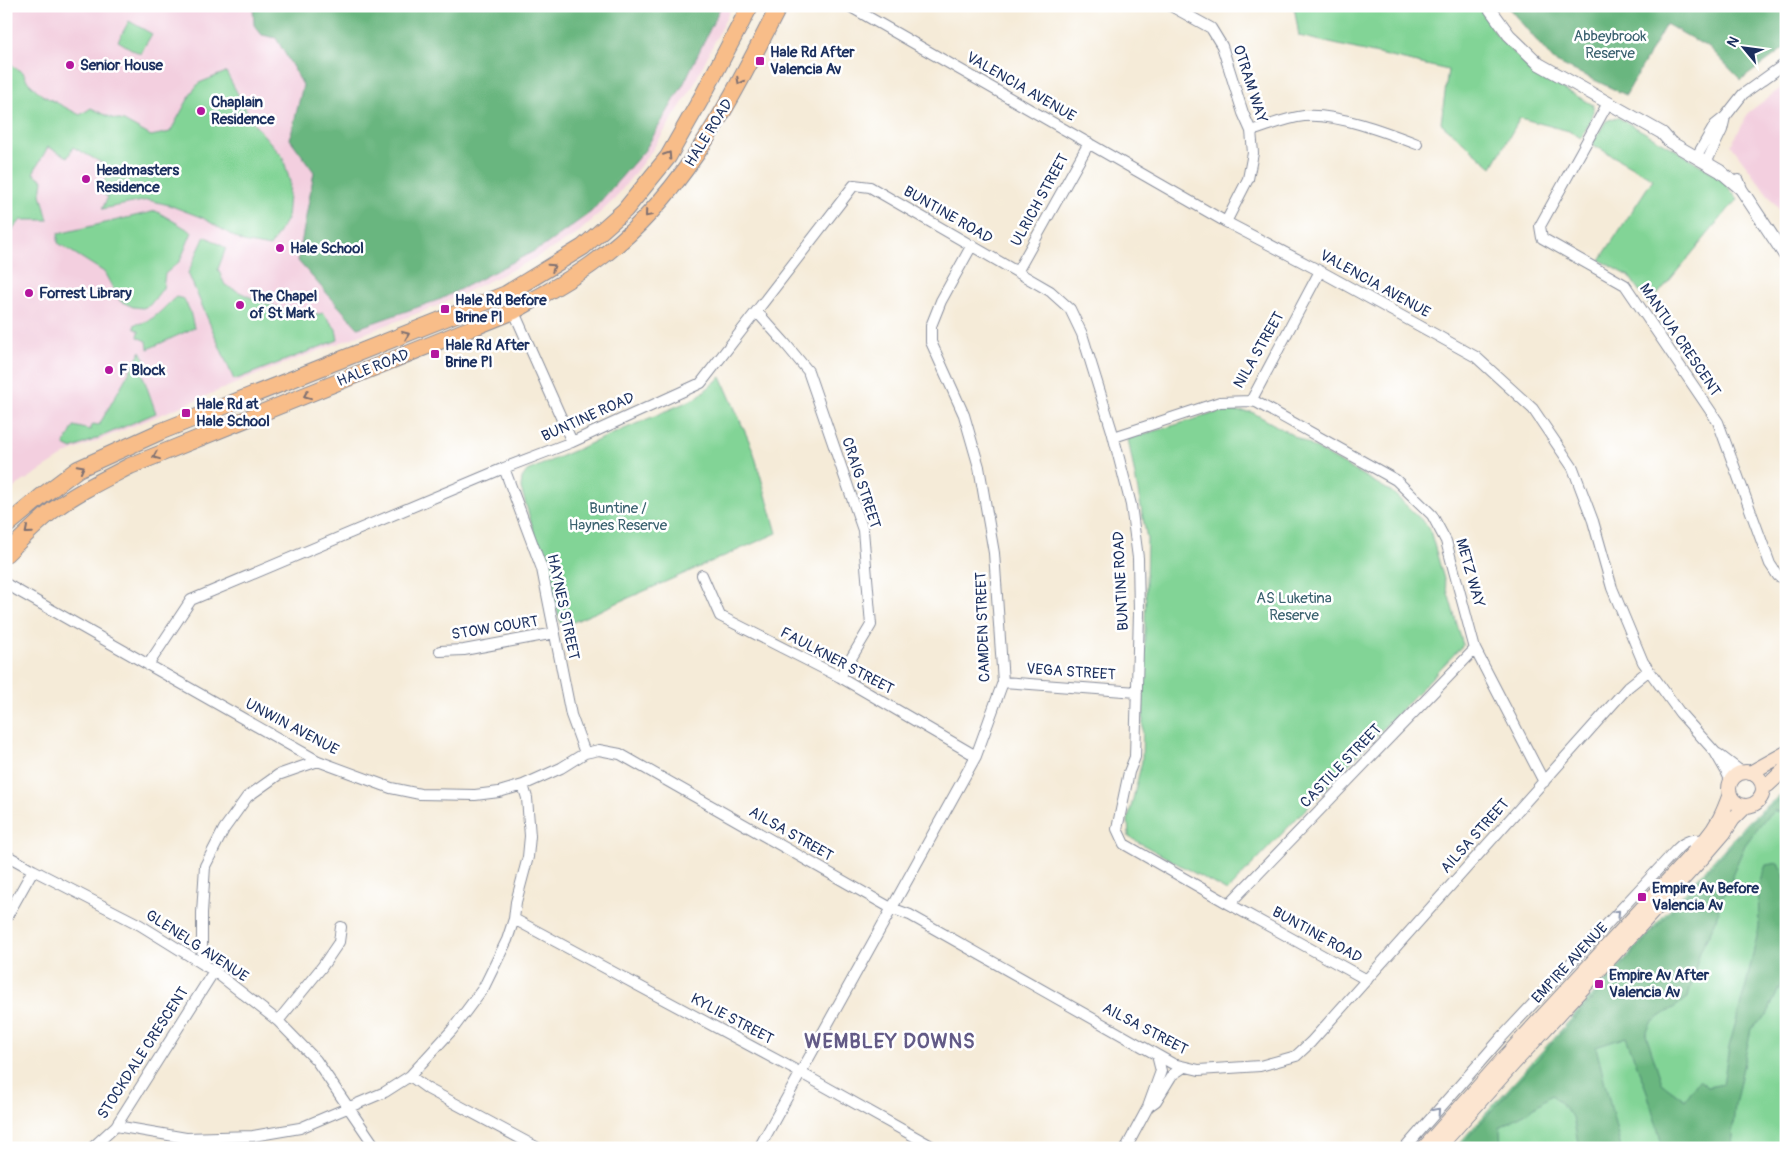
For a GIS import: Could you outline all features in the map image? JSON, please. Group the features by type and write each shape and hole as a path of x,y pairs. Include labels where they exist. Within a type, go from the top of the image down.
{"main road":[{"name":"HALE ROAD","path":"6,526 78,469 162,431 506,294 583,247 625,210 668,157 750,6"},
{"name":"HALE ROAD","path":"6,554 52,511 86,488 130,466 514,311 593,264 641,223 687,168 724,110 779,6"},
{"path":"1746,773 1758,778 1763,786 1762,796 1759,800 1755,804 1746,806 1733,800 1731,788 1734,778 1786,753"},
{"path":"1763,786 1768,785 1786,768"},
{"name":"EMPIRE AVENUE","path":"1438,1148 1509,1060 1705,840 1723,813 1731,788"},
{"name":"EMPIRE AVENUE","path":"1424,1148 1705,855 1733,819 1746,806"}],"street":[{"name":"VALENCIA AVENUE","path":"849,6 1226,222 1320,271 1476,357 1533,409 1573,468 1593,521 1612,588 1634,644 1648,671 1680,713 1715,752 1726,771 1731,788"},
{"name":"OTRAM WAY","path":"1171,6 1211,28 1222,46 1243,113 1251,131 1253,153 1248,179 1226,222"},
{"path":"1494,10 1509,35 1539,64 1662,133 1672,134 1704,156 1724,164 1736,177 1741,189 1786,257"},
{"path":"1704,156 1715,125 1743,94 1786,64"},
{"name":"MANTUA CRESCENT","path":"1608,103 1540,226 1542,238 1625,285 1718,422 1770,564 1778,576 1786,579"},
{"path":"1251,131 1303,116 1323,117 1375,128 1417,144"},
{"name":"ULRICH STREET","path":"1017,272 1089,143"},
{"name":"BUNTINE ROAD","path":"148,665 191,600 504,468 572,442 701,383 854,185 870,187 1050,291 1070,309 1082,334 1114,437 1131,504 1138,558 1139,613 1135,757 1129,772 1117,829 1124,844 1367,980"},
{"name":"CAMDEN STREET","path":"759,1148 976,756 1003,682 994,554 979,467 964,415 931,342 931,326 941,300 972,245"},
{"name":"NILA STREET","path":"1114,437 1220,402 1251,401 1320,271"},
{"path":"506,294 572,442"},
{"name":"CRAIG STREET","path":"757,312 808,371 863,530 871,625 840,677"},
{"name":"METZ WAY","path":"1251,401 1256,402 1396,480 1432,515 1446,542 1475,648 1544,782"},
{"name":"HAYNES STREET","path":"504,468 542,569 571,715 585,754"},
{"name":"FAULKNER STREET","path":"702,575 720,616 840,677 976,756"},
{"name":"UNWIN AVENUE","path":"6,584 318,761 392,788 420,794 475,796 499,792 561,768 585,754"},
{"name":"STOW COURT","path":"440,652 464,650 555,634"},
{"name":"CASTILE STREET","path":"1229,904 1475,648"},
{"name":"AILSA STREET","path":"585,754 599,750 620,754 891,908 910,914 1173,1064 1199,1070 1260,1066 1296,1056 1311,1042 1628,687 1648,671"},
{"name":"VEGA STREET","path":"1003,682 1137,692"},
{"name":"VALENCIA AVENUE","path":"1715,752 1746,773"},
{"path":"210,968 202,950 205,866 224,829 247,797 278,774 318,761"},
{"path":"116,1126 186,1138 253,1136 300,1128 385,1092 410,1076 452,1030 484,987 507,940 514,919 528,857 530,836 527,798 523,784"},
{"path":"1405,1148 1494,1047 1683,842 1694,839 1705,840"},
{"name":"GLENELG AVENUE","path":"6,855 140,925 210,968 278,1021 316,1060 376,1148"},
{"path":"6,918 33,870"},
{"name":"KYLIE STREET","path":"514,919 801,1073 935,1148"},
{"path":"278,1021 339,942 341,927"},
{"name":"STOCKDALE CRESCENT","path":"92,1148 116,1126 210,968"},
{"path":"1494,1047 1509,1060"},
{"path":"1126,1148 1148,1107 1161,1071 1157,1055"},
{"path":"1148,1107 1156,1101 1172,1075 1184,1067"},
{"path":"410,1076 428,1089 538,1148"}],"shaded area":[{"name":"Hale School","path":"6,6 732,6 691,90 653,149 614,200 576,235 530,261 439,305 271,369 68,453 16,486 6,496"},
{"path":"1786,84 1786,219 1731,145 1749,112"}],"green space":[{"path":"253,6 721,6 684,83 645,150 591,212 544,246 441,299 358,328 298,261 314,172 290,139 303,85 276,38 262,35 254,25"},
{"path":"1294,6 1481,6 1491,27 1508,48 1548,80 1593,105 1592,118 1581,138 1569,131 1520,118 1492,167 1441,123 1448,70 1299,36"},
{"name":"Abbeybrook Reserve","path":"1507,6 1786,6 1786,47 1741,80 1711,49 1666,24 1626,95 1554,61"},
{"path":"129,21 152,34 140,54 118,41"},
{"path":"6,57 14,67 23,72 28,82 42,95 80,115 91,108 112,118 124,121 151,136 170,132 199,83 226,72 254,124 283,157 290,182 287,219 270,247 243,242 203,218 169,205 148,200 102,209 108,197 98,191 111,168 73,147 68,157 48,147 33,173 43,180 41,194 48,220 21,220 6,237"},
{"path":"1617,117 1721,178 1738,200 1649,305 1629,276 1600,260 1653,179 1592,144 1606,121"},
{"path":"156,211 192,232 180,261 165,274 163,288 150,305 143,308 133,307 120,301 104,272 58,243 58,234"},
{"path":"205,236 226,248 218,269 225,285 256,300 289,311 323,313 336,329 338,340 234,380 188,273"},
{"path":"176,297 184,299 190,311 194,328 148,349 147,341 138,337 139,331 134,328 135,324 153,318"},
{"path":"141,351 146,361 142,373 156,413 72,449 64,445 74,426 90,430 93,424 99,425"},
{"name":"Buntine / Haynes Reserve","path":"721,377 753,450 777,533 562,627 521,488 522,478 527,471 696,398"},
{"name":"AS Luketina Reserve","path":"1222,411 1252,412 1392,492 1429,527 1463,645 1227,891 1129,837 1128,820 1142,761 1147,539 1128,439"},
{"path":"1786,790 1786,1148 1455,1148 1749,821"},
{"path":"1786,793 1786,812 1774,811 1763,821 1745,845 1732,875 1733,888 1722,896 1715,923 1700,951 1688,998 1651,1023 1646,1034 1662,1083 1685,1100 1699,1080 1708,1087 1723,1084 1729,1047 1759,927 1758,886 1766,865 1778,863 1786,880 1786,922 1782,982 1767,1015 1751,1029 1735,1105 1731,1148 1663,1148 1647,1092 1626,1037 1596,1047 1621,1148 1579,1148 1573,1117 1552,1095 1526,1113 1500,1127 1501,1148 1458,1148 1751,822"}],"place":[{"name":"Hale Rd After Valencia Av","path":"760,61"},
{"name":"Senior House","path":"70,65"},
{"name":"Chaplain Residence","path":"201,111"},
{"name":"Headmasters Residence","path":"86,179"},
{"name":"Hale School","path":"280,248"},
{"name":"Forrest Library","path":"29,293"},
{"name":"The Chapel of St Mark","path":"240,305"},
{"name":"Hale Rd Before Brine Pl","path":"445,309"},
{"name":"Hale Rd After Brine Pl","path":"435,354"},
{"name":"F Block","path":"109,370"},
{"name":"Hale Rd at Hale School","path":"186,413"},
{"name":"Empire Av Before Valencia Av","path":"1642,897"},
{"name":"Empire Av After Valencia Av","path":"1599,984"}],"district":[{"name":"WEMBLEY DOWNS","path":"890,1041"}]}
